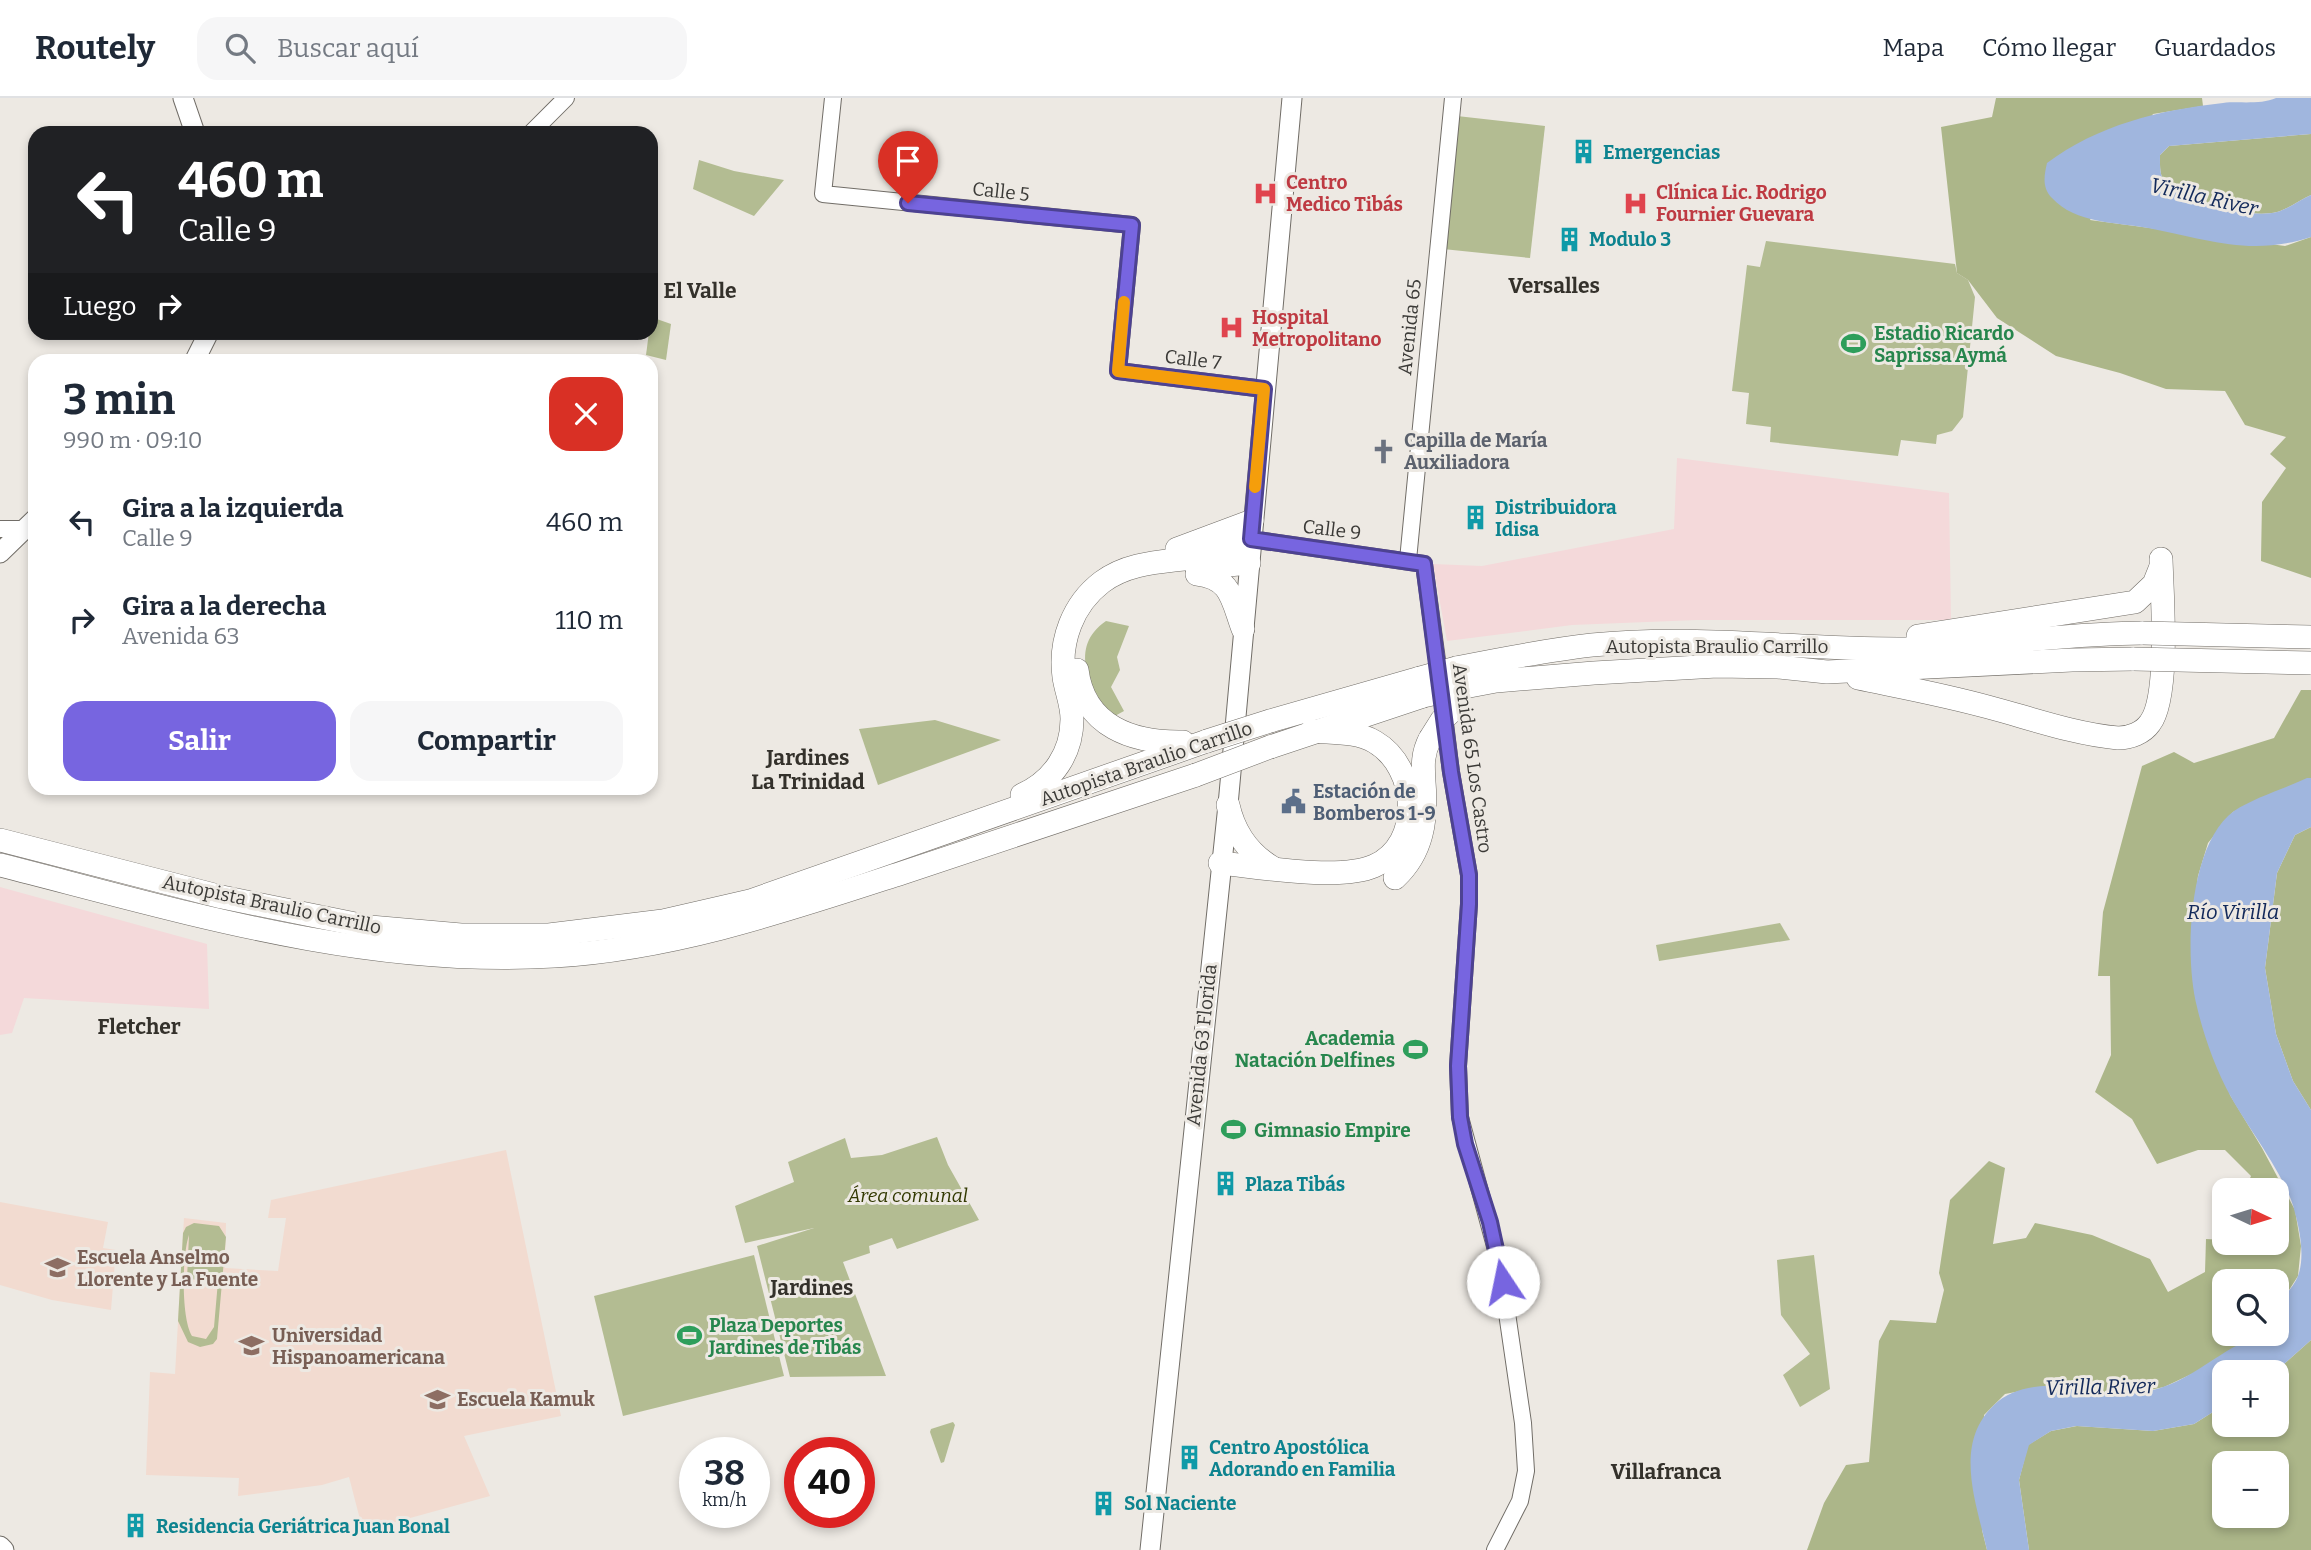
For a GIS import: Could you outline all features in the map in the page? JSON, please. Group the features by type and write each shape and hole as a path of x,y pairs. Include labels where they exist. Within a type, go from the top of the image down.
{"highway":[{"path":"871,859 907,840 1027,793 1049,779 1065,754 1072,726 1072,710 1063,670 1064,646 1070,625 1081,604 1094,589 1108,578 1129,568 1220,552 1252,530"},
{"path":"1853,647 2135,602 2154,584 2161,559 2153,637"},
{"path":"1205,741 1159,743 1139,740 1106,723 1091,708 1078,678 1080,636 1087,619 1097,606 1125,586 1169,572 1249,563"},
{"path":"1169,572 1209,576 1222,581 1230,592 1243,629"},
{"path":"1827,672 1954,698 2064,727 2120,738 2138,734 2151,723 2157,710 2153,618 2135,602"},
{"name":"Autopista Braulio Carrillo","path":"1457,688 1593,645 1676,642 1955,647 2087,634 2153,637 2311,637"},
{"name":"Autopista Braulio Carrillo","path":"0,840 296,913 370,927 493,936 549,935 663,921 750,901 1270,720 1421,687 1457,688 1542,677 1717,666 1778,667 1827,672 2072,660 2311,663"},
{"name":"Autopista Braulio Carrillo","path":"0,865 218,920 303,938 436,956 553,956 665,942 753,921 1196,775 1421,687"},
{"path":"1395,878 1413,858 1422,834 1425,796 1423,760 1430,739 1457,688"},
{"path":"1220,863 1346,872 1367,868 1395,851 1408,824 1410,807 1407,787 1394,758 1367,737 1312,731"},
{"path":"1227,805 1244,843 1258,858 1276,869"}],"main road":[{"path":"183,98 193,126"},
{"name":"Avenida 63 Florida","path":"1150,1550 1227,805 1292,98"},
{"path":"0,553 28,524"},
{"path":"0,1546 4,1550"}],"street":[{"path":"538,126 566,98"},
{"name":"Calle 5","path":"833,98 824,194 1132,225 1118,371"},
{"name":"Avenida 65","path":"1408,560 1453,98"},
{"name":"Calle 7","path":"1118,371 1264,389"},
{"path":"0,529 28,524"},
{"name":"Calle 9","path":"1252,530 1408,560"},
{"name":"Avenida 65 Los Castro","path":"1408,560 1424,564 1427,572 1451,772 1469,875 1458,1066 1460,1117 1500,1265 1523,1423 1526,1471 1520,1501 1495,1550"}],"shaded area":[{"path":"1677,458 1949,493 1951,620 1697,620 1572,625 1447,641 1433,564 1482,566 1674,529"},
{"path":"0,887 207,944 209,1009 24,998 12,1033 0,1035"},
{"path":"506,1150 561,1416 464,1436 490,1496 363,1531 349,1477 322,1485 238,1496 239,1478 146,1475 150,1372 175,1374 184,1218 226,1223 225,1268 278,1271 286,1218 268,1218 271,1200"},
{"name":"Escuela Anselmo Llorente y La Fuente","path":"0,1202 108,1222 103,1248 116,1250 111,1310 52,1300 0,1285"}],"green space":[{"path":"1996,98 2202,98 2203,106 2153,114 2090,220 2285,246 2311,237 2311,578 2261,561 2262,502 2286,468 2270,454 2286,437 2245,425 2225,391 2166,389 2120,373 2056,356 1997,318 1968,280 1957,273 1941,127 1992,117"},
{"path":"1457,116 1545,126 1530,258 1443,249"},
{"path":"2311,134 2311,195 2277,212 2252,213 2204,203 2177,192 2164,182 2161,175 2160,155 2169,146"},
{"path":"699,160 734,171 784,180 754,216 693,189"},
{"name":"Estadio Ricardo Saprissa Aymá","path":"1766,241 1955,264 1957,273 1968,280 1975,297 1963,417 1952,431 1937,435 1936,444 1901,440 1898,456 1770,442 1771,427 1746,424 1749,393 1732,391 1747,265 1760,267"},
{"path":"658,319 671,324 666,360 658,358 658,354 646,354 648,340 658,340"},
{"path":"1106,621 1129,626 1117,657 1120,670 1111,687 1124,711 1113,717 1090,681 1085,655 1094,631"},
{"path":"2301,690 2311,690 2311,778 2233,812 2208,843 2198,876 2193,915 2230,1095 2278,1178 2250,1178 2225,1150 2198,1150 2157,1164 2132,1119 2095,1092 2111,1055 2110,976 2098,976 2103,912 2142,766 2174,752 2194,763 2274,738"},
{"path":"935,720 1001,740 878,785 859,729"},
{"path":"2311,827 2311,1110 2293,1081 2276,1034 2265,968 2277,873 2295,835"},
{"path":"1780,923 1790,940 1659,961 1656,945"},
{"name":"Área comunal","path":"937,1137 948,1165 979,1220 897,1249 892,1238 869,1246 870,1253 843,1262 886,1376 790,1377 757,1246 814,1228 745,1243 735,1206 794,1182 788,1162 845,1138 851,1158 882,1155"},
{"path":"1989,1161 2005,1168 1993,1244 2026,1238 2035,1223 2092,1235 2150,1259 2168,1292 2205,1272 2206,1239 2212,1239 2212,1255 2289,1255 2289,1199 2295,1210 2301,1246 2298,1276 2289,1290 2289,1269 2212,1269 2212,1346 2239,1346 2198,1371 2164,1387 2131,1394 2092,1393 2047,1386 2005,1394 1984,1415 1982,1530 1987,1550 1807,1550 1824,1503 1846,1465 1869,1462 1879,1341 1890,1320 1936,1323 1944,1290 1939,1273 1950,1200"},
{"path":"194,1223 219,1226 226,1237 217,1339 213,1344 200,1347 188,1342 178,1321 183,1233 186,1227","holes":["189,1235 187,1279 218,1281 214,1327 206,1339 192,1336 186,1315 184,1271"]},
{"name":"Plaza Deportes Jardines de Tibás","path":"754,1255 784,1376 623,1416 594,1296"},
{"path":"1814,1255 1830,1389 1800,1407 1783,1375 1810,1354 1781,1315 1777,1260"},
{"path":"2311,1340 2311,1550 2029,1550 2019,1480 2028,1445 2051,1431 2077,1426 2153,1431 2194,1424 2212,1413 2212,1437 2289,1437 2288,1360"},
{"path":"953,1422 955,1425 944,1462 941,1463 930,1432 931,1429"}],"water":[{"path":"2276,98 2311,98 2311,134 2169,146 2160,155 2161,175 2167,185 2189,198 2236,211 2266,214 2277,212 2311,195 2311,237 2268,246 2248,246 2110,223 2084,217 2062,207 2052,198 2045,186 2047,163 2108,129 2176,110"},
{"name":"Río Virilla","path":"2311,778 2311,827 2295,835 2277,873 2265,968 2276,1034 2293,1081 2311,1110 2311,1340 2288,1360 2212,1360 2235,1346 2289,1346 2289,1290 2300,1269 2299,1228 2289,1196 2289,1178 2280,1178 2220,1076 2200,1018 2193,986 2193,903 2207,849 2219,827 2234,811 2260,797"},
{"name":"Río Virilla","path":"2212,1360 2212,1413 2194,1424 2153,1431 2076,1426 2051,1431 2029,1445 2019,1480 2029,1550 1987,1550 1974,1493 1971,1455 1981,1420 1999,1400 2019,1391 2041,1386 2133,1393 2163,1387"}],"slow traffic":[{"path":"1124,302 1118,371 1264,389 1255,487"}],"place":[{"name":"Emergencias","path":"1583,152"},
{"name":"Centro Medico Tibás","path":"1266,193"},
{"name":"Clínica Lic. Rodrigo Fournier Guevara","path":"1636,203"},
{"name":"Modulo 3","path":"1569,239"},
{"name":"Hospital Metropolitano","path":"1232,328"},
{"name":"Estadio Ricardo Saprissa Aymá","path":"1854,344"},
{"name":"Capilla de María Auxiliadora","path":"1384,451"},
{"name":"Distribuidora Idisa","path":"1475,518"},
{"name":"Estación de Bomberos 1-9","path":"1293,802"},
{"name":"Academia Natación Delfines","path":"1415,1049"},
{"name":"Gimnasio Empire","path":"1234,1130"},
{"name":"Plaza Tibás","path":"1225,1184"},
{"name":"Escuela Anselmo Llorente y La Fuente","path":"57,1268"},
{"name":"Plaza Deportes Jardines de Tibás","path":"689,1336"},
{"name":"Universidad Hispanoamericana","path":"252,1346"},
{"name":"Escuela Kamuk","path":"437,1399"},
{"name":"Centro Apostólica Adorando en Familia","path":"1189,1458"},
{"name":"Sol Naciente","path":"1104,1503"},
{"name":"Residencia Geriátrica Juan Bonal","path":"136,1526"}],"district":[{"name":"Versalles","path":"1554,286"},
{"name":"El Valle","path":"700,291"},
{"name":"Jardines La Trinidad","path":"808,770"},
{"name":"Fletcher","path":"139,1027"},
{"name":"Jardines","path":"812,1288"},
{"name":"Villafranca","path":"1666,1472"}],"route":[{"path":"908,203 1132,225 1118,371 1264,389 1251,539 1418,561 1424,564 1451,772 1469,875 1458,1066 1460,1117 1465,1144 1490,1222 1503,1282"}],"water label":[{"name":"Virilla River","path":"2204,197"},
{"name":"Virilla River","path":"2100,1387"}]}
